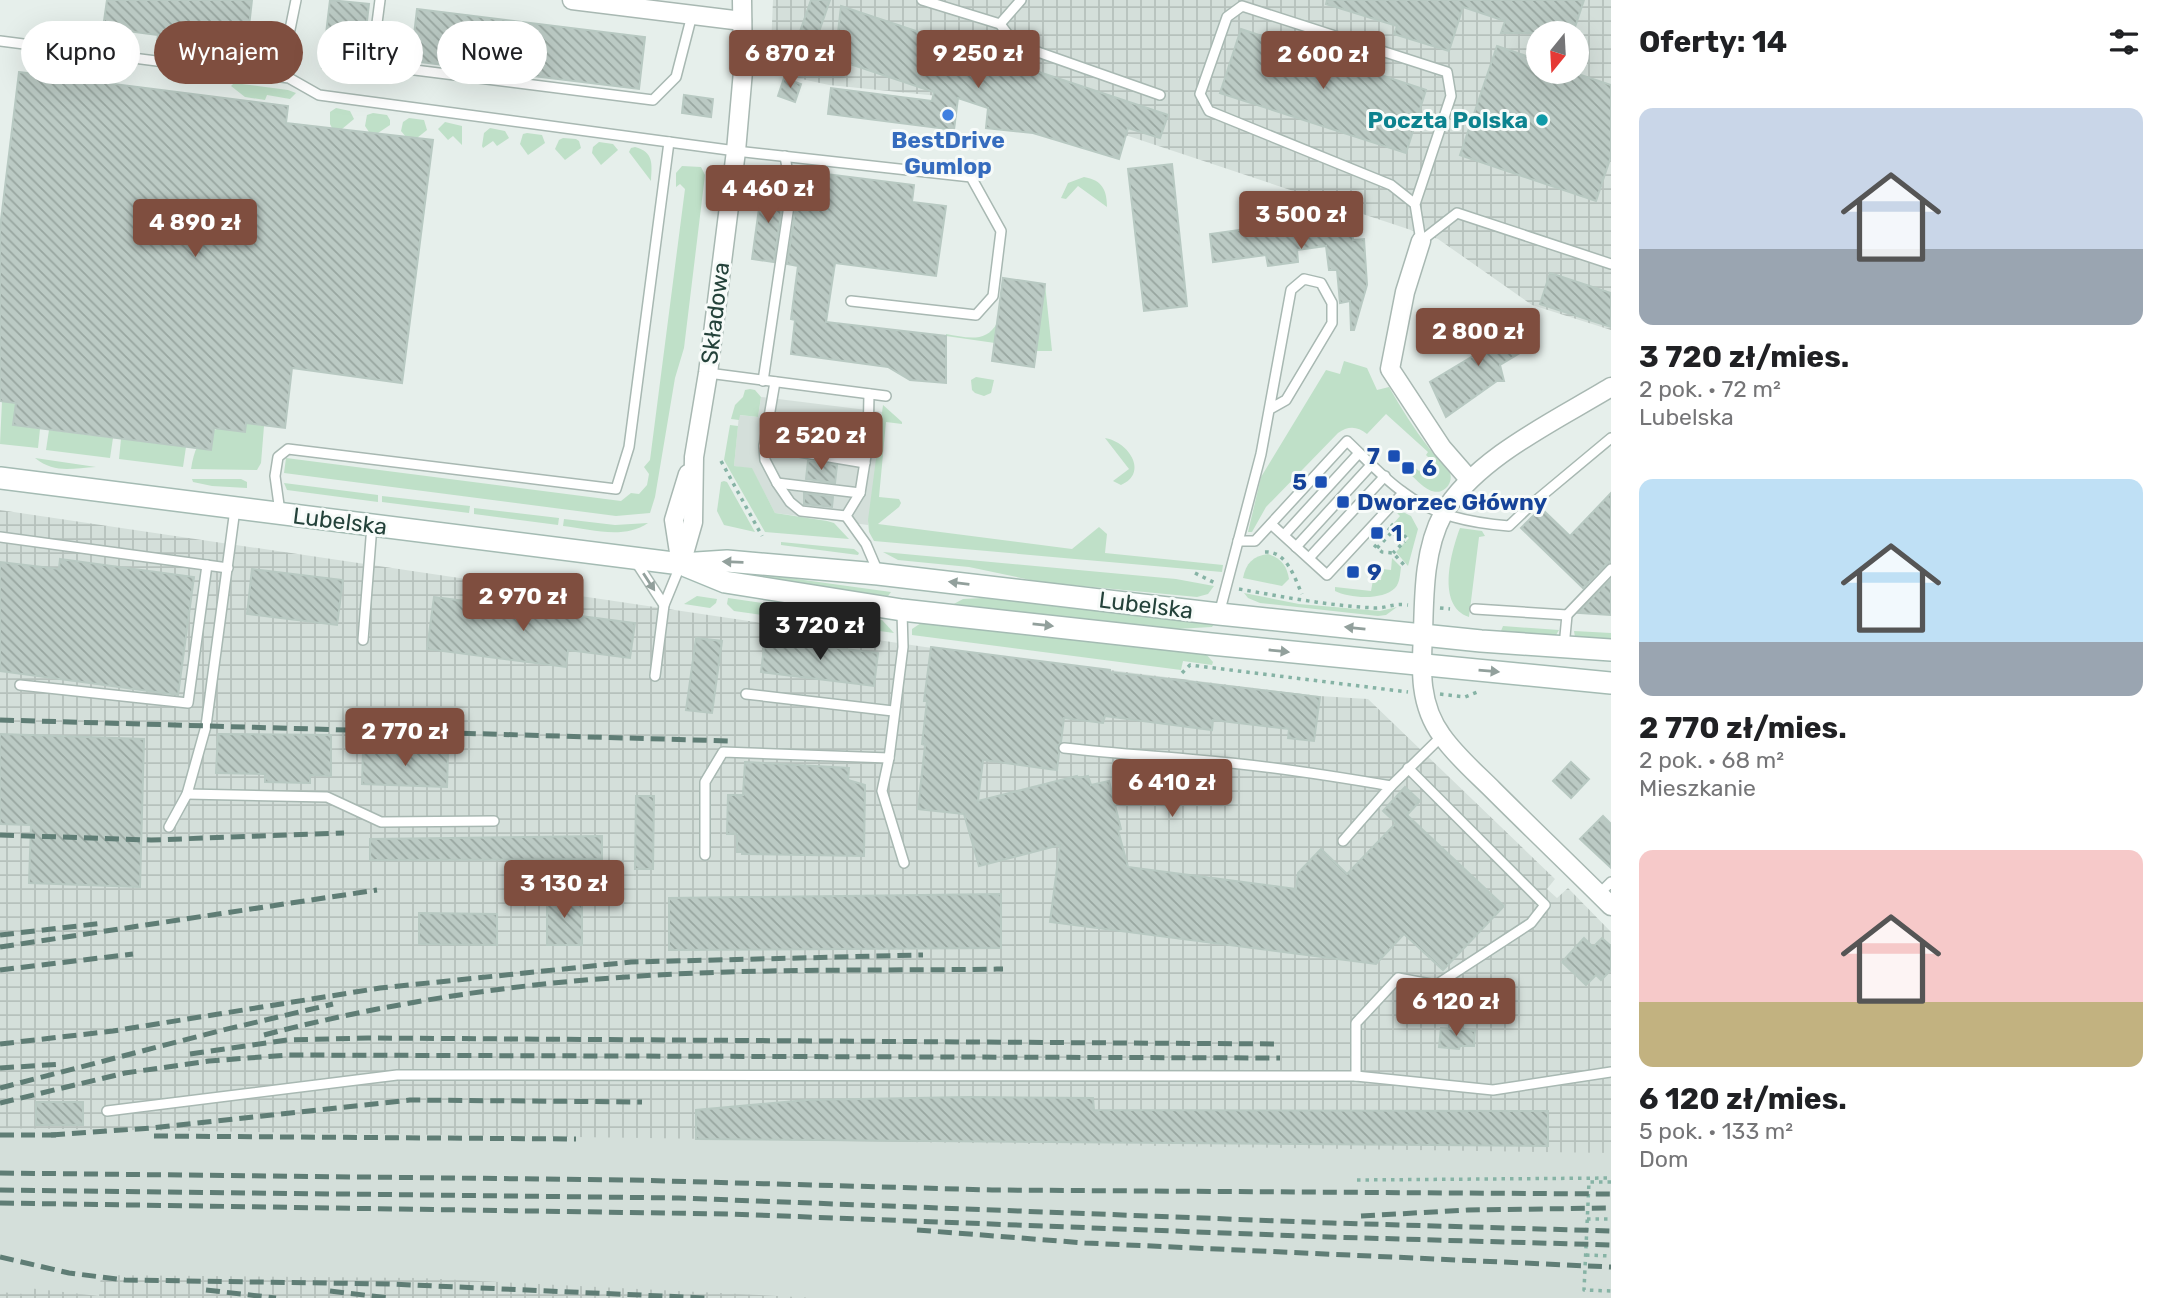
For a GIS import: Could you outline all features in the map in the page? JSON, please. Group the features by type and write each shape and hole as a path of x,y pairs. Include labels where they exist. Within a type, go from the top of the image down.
{"street":[{"path":"572,0 742,21"},
{"name":"Składowa","path":"681,564 674,520 694,457 708,373 736,151 743,71 742,0"},
{"path":"1421,241 1405,292 1390,369 1442,449 1469,479"},
{"path":"1607,894 1538,836 1441,736 1425,702 1421,665 1429,560 1443,514 1469,479 1494,459 1611,387"},
{"name":"Lubelska","path":"0,478 681,564 727,561 878,573 1219,614 1423,635 1611,650"},
{"name":"Lubelska","path":"681,564 725,582 902,610 1611,683"}],"lane":[{"path":"292,21 296,0"},
{"path":"380,0 374,46 391,67 653,100 676,77 692,15"},
{"path":"922,0 1000,24 1015,44 1160,96"},
{"path":"1000,24 1021,0"},
{"path":"1415,204 1391,186 1209,111 1200,94 1227,17 1242,6 1447,72 1451,96 1415,204 1421,241 1457,213 1611,264"},
{"path":"0,41 289,78 319,95 736,151 971,177 1001,231 993,296 976,315 851,301"},
{"path":"280,514 275,476 278,457 288,449 616,489 629,447 669,142"},
{"path":"763,381 790,192 785,156"},
{"path":"1219,614 1270,409 1291,290 1304,279 1321,283 1332,303 1332,323 1286,400 1270,409"},
{"path":"708,373 886,396"},
{"path":"775,382 764,446 765,460 777,483 790,502 801,511 846,516 866,544 878,573"},
{"path":"846,516 860,493 868,443 869,394"},
{"path":"1238,541 1255,541 1347,441 1403,493 1443,514 1480,524 1509,526 1611,438"},
{"path":"764,446 865,463"},
{"path":"1283,535 1359,453"},
{"path":"1296,547 1372,464"},
{"path":"1309,558 1384,476"},
{"path":"777,483 860,493"},
{"path":"1271,524 1328,575 1403,493"},
{"path":"169,827 187,794 206,726 235,508"},
{"path":"362,640 372,525"},
{"path":"0,537 228,568"},
{"path":"634,558 664,605"},
{"path":"655,676 664,605 681,564"},
{"path":"20,685 188,703 207,565"},
{"path":"1564,647 1567,615 1611,569"},
{"path":"1475,609 1567,615"},
{"path":"902,610 903,647 889,758 882,791 904,863"},
{"path":"746,694 894,711"},
{"path":"1343,841 1391,786 1441,736"},
{"path":"1064,748 1128,756 1200,760 1391,786"},
{"path":"705,855 705,782 723,752 889,758"},
{"path":"1356,1076 1356,1023 1398,978 1436,985 1531,923 1545,905 1408,768"},
{"path":"187,794 327,797 381,821 494,821"},
{"path":"107,1111 397,1075 1356,1076 1493,1090 1611,1072"}],"path":[{"path":"721,461 762,536"},
{"path":"1389,522 1407,538 1393,553"},
{"path":"1404,541 1392,531 1377,548 1382,552 1393,553 1405,566"},
{"path":"1259,552 1270,551 1282,557 1302,594"},
{"path":"1195,573 1216,584"},
{"path":"1241,589 1327,603 1380,608 1399,602"},
{"path":"1443,608 1450,609"},
{"path":"1182,673 1190,665 1401,691"},
{"path":"1357,1180 1611,1180"},
{"path":"1611,1180 1589,1182 1584,1290 1611,1292"},
{"path":"1587,1219 1611,1219"},
{"path":"1586,1255 1611,1256"}],"shaded area":[{"path":"773,0 1611,0 1611,330 1532,305 1438,239 1038,106 829,85 770,72"},
{"path":"761,397 883,412 868,525 775,513 752,469 734,466 739,415 758,417"},
{"path":"0,510 925,647 1319,696 1368,699 1555,879 1547,889 1557,898 1568,888 1611,932 1611,1153 0,1128"},
{"path":"0,705 1611,1034 1611,1298 0,1298"},
{"path":"101,1275 420,1278 816,1298 0,1298 0,1292 23,1294 28,1288 99,1296"}],"green space":[{"path":"242,84 296,93 290,99 267,95 265,100 245,97 231,86"},
{"path":"336,108 350,111 354,119 342,129 332,128 330,124 330,112"},
{"path":"367,115 387,115 390,125 378,133 369,132 365,126"},
{"path":"409,118 424,120 427,130 417,138 406,137 401,131 403,122"},
{"path":"445,122 462,126 462,145 453,136 448,140 438,129"},
{"path":"490,128 505,131 509,138 497,146 493,141 483,148 484,133"},
{"path":"523,134 542,135 545,143 528,155 520,144"},
{"path":"563,138 576,139 581,148 565,160 555,149"},
{"path":"599,142 613,144 618,150 601,165 592,153 593,147"},
{"path":"635,147 649,155 651,181 629,152"},
{"path":"682,166 701,167 705,175 684,348 675,378 650,513 616,516 284,473 286,458 621,501 631,493 639,494 647,485 649,474 644,467 650,460 685,189 680,184 676,187 676,173"},
{"path":"1084,177 1099,183 1106,196 1107,207 1078,186 1066,199 1061,198 1068,183"},
{"path":"1045,284 1052,351 1036,351"},
{"path":"997,323 995,343 946,336 981,337"},
{"path":"1344,361 1367,368 1377,390 1389,387 1418,433 1444,463 1451,477 1449,485 1441,491 1431,491 1409,473 1414,467 1419,471 1430,459 1426,455 1428,452 1386,414 1367,434 1352,428 1338,433 1266,507 1252,532 1248,532 1261,477 1326,370 1340,374"},
{"path":"976,377 994,380 991,393 984,396 972,390 971,380"},
{"path":"745,390 755,390 761,397 758,417 740,415 739,420 731,419 735,405 743,397"},
{"path":"2,401 16,403 14,425 40,429 38,448 0,444"},
{"path":"883,405 902,424 886,422 879,497 899,499 901,503 878,524 1072,549 1099,527 1107,534 1105,553 1223,565 1222,572 874,541 869,532 868,520"},
{"path":"246,423 264,426 261,463 257,470 191,469 197,446 202,439 223,427"},
{"path":"730,425 738,426 734,466 752,468 775,513 834,523 849,539 765,532 724,460"},
{"path":"49,430 113,438 110,458 46,450"},
{"path":"1105,438 1122,445 1135,466 1129,480 1121,485 1113,481 1129,469"},
{"path":"121,439 186,447 183,467 119,459"},
{"path":"35,458 96,467 57,468"},
{"path":"192,479 241,479 247,482 247,488 212,486 193,482"},
{"path":"724,481 755,532 724,525 717,511 721,482"},
{"path":"284,483 378,495 378,502 287,490"},
{"path":"382,496 470,506 469,513 382,502"},
{"path":"474,508 559,518 558,525 474,514"},
{"path":"1401,511 1411,516 1418,529 1408,566 1396,552 1409,538 1394,523 1400,516 1396,512"},
{"path":"564,519 615,525 648,523 628,531 607,532 563,526"},
{"path":"1460,528 1482,531 1485,536 1479,537 1469,617 1459,611 1452,602 1449,590 1450,564"},
{"path":"781,542 854,549 859,553 781,545"},
{"path":"883,552 1176,579 1214,586 1208,594 1197,597 1040,582 969,567 898,560"},
{"path":"1268,554 1280,560 1287,570 1289,579 1282,586 1243,578 1251,561"},
{"path":"1392,558 1401,567 1398,584 1389,592 1365,597 1335,591 1335,587 1371,591 1373,580 1381,580 1382,569 1391,570"},
{"path":"732,570 891,592 888,596 732,576"},
{"path":"1244,593 1299,604 1380,611 1397,607 1386,615 1378,616 1260,603 1248,598"},
{"path":"697,596 717,599 716,603 710,608 684,604"},
{"path":"728,598 882,620 894,633 734,611 727,604"},
{"path":"982,598 1215,622 1212,627 1175,629 952,605 963,599"},
{"path":"921,623 1186,651 1206,654 1213,662 1212,665 1183,661 1181,670 912,635 912,629"},
{"path":"1503,626 1559,630 1556,635 1501,631"},
{"path":"1574,631 1611,633 1611,639 1575,637"}],"building":[{"path":"107,0 252,0 250,21 154,21 154,34 140,33 140,21 104,21"},
{"path":"330,0 369,4 367,21 328,21"},
{"path":"811,0 830,0 812,52 795,46"},
{"path":"1327,0 1584,0 1577,21 1526,21 1526,33 1501,33 1505,21 1463,7 1449,51 1394,34 1397,26 1326,4"},
{"path":"841,6 1168,115 1160,138 1128,128 1119,159 1033,133 986,128 988,108 958,98 954,130 828,114 831,88 932,101 934,92 835,59"},
{"path":"417,9 515,21 437,21 437,64 423,62 423,21 416,21"},
{"path":"547,25 645,37 639,89 547,78"},
{"path":"1241,29 1426,90 1406,153 1220,93"},
{"name":"Poczta Polska","path":"1497,46 1526,56 1526,84 1589,84 1589,78 1611,85 1611,156 1596,201 1460,155"},
{"path":"19,72 21,84 114,84 288,106 286,123 433,140 402,383 292,368 285,428 246,423 245,432 214,428 211,450 13,425 16,403 0,401 0,228"},
{"path":"784,78 801,84 795,102 778,96"},
{"path":"684,95 713,99 711,117 682,113"},
{"path":"1172,164 1187,306 1144,311 1128,169"},
{"path":"810,172 914,185 912,202 946,206 936,276 835,263 826,322 946,336 946,383 910,380 888,367 791,354 795,320 791,319 798,266 787,264 798,193 807,194"},
{"path":"762,187 784,192 774,262 752,259"},
{"path":"1292,212 1294,225 1326,221 1327,227 1352,224 1353,240 1364,239 1367,285 1354,330 1351,330 1350,301 1340,303 1337,270 1329,270 1326,246 1297,250 1298,262 1268,266 1266,255 1213,262 1210,234 1261,227 1260,216"},
{"path":"1550,273 1611,293 1611,327 1540,304"},
{"path":"1003,278 1045,284 1034,367 992,361"},
{"path":"1510,320 1528,348 1500,365 1504,381 1497,381 1446,417 1430,382 1478,353 1473,343"},
{"path":"792,422 844,428 842,449 839,449 839,452 790,442"},
{"path":"808,461 837,465 835,483 806,479"},
{"path":"804,493 833,497 832,507 804,504"},
{"path":"1611,493 1611,562 1583,588 1521,528 1541,508 1570,536"},
{"path":"60,559 194,577 178,695 0,671 0,562 59,569"},
{"path":"252,569 343,580 337,625 247,614"},
{"path":"1611,579 1611,615 1578,613"},
{"path":"434,597 635,623 630,658 568,650 566,667 427,649"},
{"path":"696,638 722,641 712,713 686,710"},
{"path":"765,639 878,653 874,686 761,672"},
{"path":"931,647 1320,697 1314,741 1288,738 1289,729 1213,720 1212,730 1105,716 1103,723 1064,718 1061,742 1057,747 1057,770 983,760 978,801 1077,776 1088,776 1091,785 1109,781 1128,867 1296,889 1298,873 1321,849 1347,874 1396,823 1383,811 1405,787 1420,801 1407,815 1504,906 1443,970 1404,934 1376,964 1050,922 1060,845 979,866 964,814 918,809 925,745 922,744 927,701 924,701"},
{"path":"0,734 144,739 140,887 29,883 31,825 0,824"},
{"path":"218,734 331,735 331,776 310,775 310,783 265,782 265,774 216,773"},
{"path":"363,750 448,753 447,787 362,784"},
{"path":"745,762 849,768 848,780 865,785 864,856 737,852 737,834 727,834 728,795 743,795"},
{"path":"1571,762 1589,779 1571,798 1553,781"},
{"path":"636,796 654,796 653,869 635,869"},
{"path":"1603,816 1611,824 1611,868 1580,839"},
{"path":"602,836 602,859 370,860 370,839"},
{"path":"1001,894 1001,948 669,950 669,898"},
{"path":"547,895 582,895 582,945 547,945"},
{"path":"419,913 497,914 497,945 419,944"},
{"path":"1584,938 1593,947 1602,938 1611,946 1611,970 1601,980 1596,975 1586,985 1562,962"},
{"path":"1441,1028 1475,1031 1474,1046 1460,1046 1459,1049 1439,1047"},
{"path":"1093,1098 1094,1110 1548,1111 1548,1146 696,1139 696,1110 807,1100"},
{"path":"36,1102 83,1102 83,1125 36,1125"}],"railway":[{"path":"0,720 731,741"},
{"path":"0,835 151,840 344,833"},
{"path":"0,947 377,890"},
{"path":"0,935 104,923"},
{"path":"0,970 133,954"},
{"path":"0,1044 113,1031 380,988 631,962 923,955"},
{"path":"264,1035 398,1005 535,985 720,972 1003,969"},
{"path":"0,1088 333,1004"},
{"path":"190,1054 287,1040 368,1038 1279,1044"},
{"path":"0,1103 125,1073 209,1061 288,1055 1280,1058"},
{"path":"0,1068 63,1064"},
{"path":"51,1135 151,1128 410,1100 642,1102"},
{"path":"0,1135 59,1135"},
{"path":"154,1136 576,1139"},
{"path":"0,1173 631,1180 992,1190 1611,1194"},
{"path":"0,1190 679,1198 1611,1231"},
{"path":"0,1203 730,1214 1611,1245"},
{"path":"1361,1216 1468,1210 1611,1208"},
{"path":"917,1230 1085,1243 1611,1267"},
{"path":"0,1257 69,1273 125,1280 390,1284 707,1298"},
{"path":"206,1290 276,1298"},
{"path":"330,1291 389,1298"}],"place":[{"name":"BestDrive Gumlop","path":"948,115"},
{"name":"Poczta Polska","path":"1542,120"},
{"name":"7","path":"1394,456"},
{"name":"6","path":"1408,468"},
{"name":"5","path":"1321,482"},
{"name":"Dworzec Główny","path":"1343,502"},
{"name":"1","path":"1377,533"},
{"name":"9","path":"1353,572"}]}
